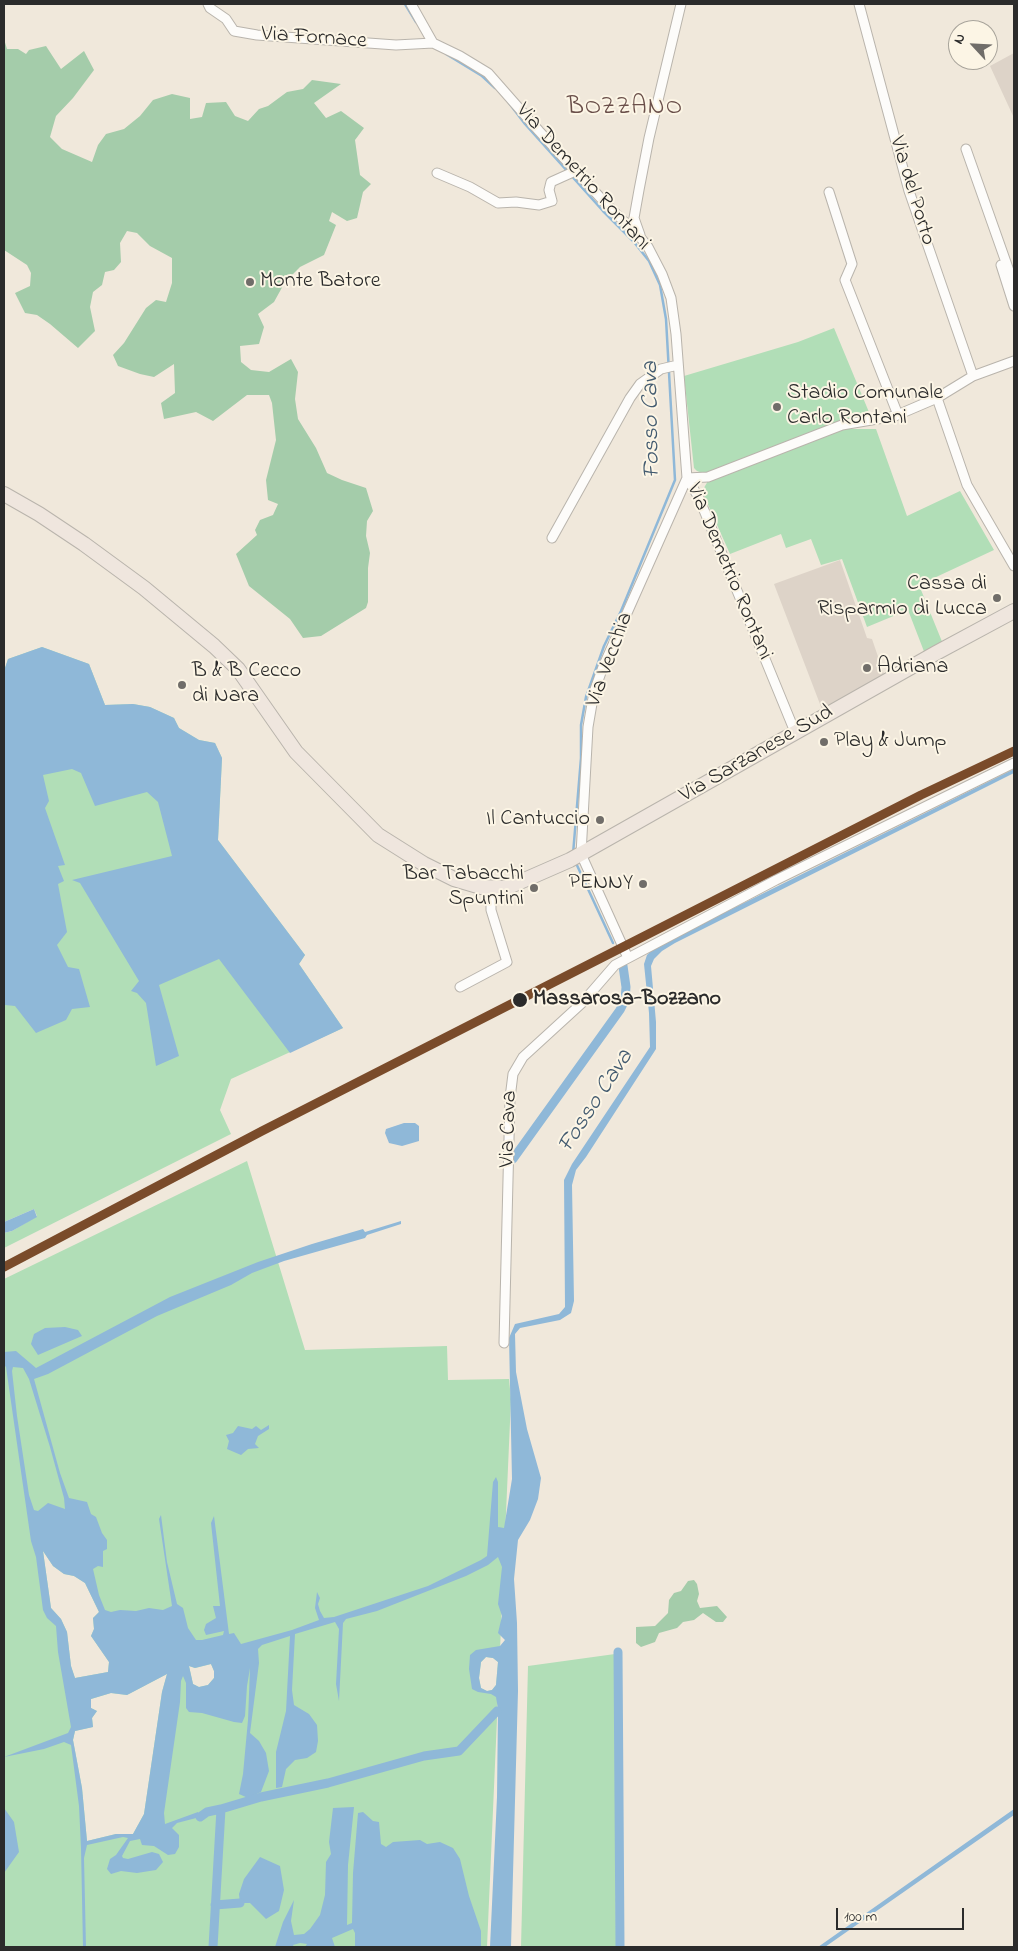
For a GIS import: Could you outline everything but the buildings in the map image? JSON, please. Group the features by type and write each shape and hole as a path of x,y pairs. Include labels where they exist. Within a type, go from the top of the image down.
{"main road":[{"name":"Via Sarzanese Sud","path":"4,494 39,514 92,550 171,610 214,646 238,669 296,752 378,835 424,864 454,879 469,885 491,888 506,888 576,856 1014,611"}],"street":[{"name":"Via Fornace","path":"208,4 210,8 226,19 234,31 256,35 378,44 431,44"},
{"path":"411,4 431,44"},
{"path":"640,237 634,218 649,138 681,4"},
{"name":"Via del Porto","path":"859,4 909,192 973,376"},
{"name":"Via Demetrio Rontani","path":"431,44 460,56 488,73 570,173 640,237 648,247 662,274 671,298 676,334 673,366 687,478 699,498 795,732"},
{"path":"966,149 1014,285"},
{"path":"437,173 470,187 498,203 516,202 539,205 552,201 549,190 550,182 570,173"},
{"path":"829,192 852,264 845,280 898,415"},
{"path":"999,260 1014,306"},
{"path":"687,478 708,477 842,426 898,415 937,398 973,376 1014,361"},
{"path":"552,538 635,391 640,384 661,369 673,366"},
{"path":"937,398 967,485 1014,566"},
{"name":"Via Vecchia","path":"576,856 588,727 594,692 603,667 687,478"},
{"name":"Via Cava","path":"504,1343 510,1098 513,1074 523,1057 582,1003 615,965 776,880 1014,763"},
{"path":"576,856 628,958"},
{"path":"460,987 507,962 491,910 491,888"}],"shaded area":[{"path":"1014,53 1014,118 992,70 998,70 998,62"},
{"path":"840,560 867,638 872,639 885,677 823,712 774,584"}],"green space":[{"path":"4,39 7,49 18,49 26,54 29,50 46,46 61,69 84,51 94,70 73,98 56,116 50,137 62,149 92,162 98,145 106,134 124,129 140,116 153,100 172,94 190,98 190,119 202,117 206,103 226,102 235,116 248,121 259,109 268,106 287,92 303,89 312,80 341,84 314,103 326,118 341,111 364,128 355,140 360,175 371,184 363,192 357,218 347,221 332,212 329,221 336,225 324,255 300,267 285,282 274,302 258,314 264,327 259,344 240,346 241,362 251,370 269,372 291,359 298,372 295,399 298,419 316,448 327,473 366,488 373,511 367,521 366,536 370,553 368,602 366,608 321,636 303,638 290,619 249,586 236,554 257,535 255,530 260,520 273,515 278,504 268,500 266,480 276,440 272,403 269,395 247,395 213,421 196,412 164,419 161,403 175,393 174,364 154,377 118,366 113,355 124,343 146,308 156,300 166,302 172,283 172,258 150,246 137,233 127,231 120,243 121,262 114,270 105,272 102,285 93,292 90,307 95,331 78,348 37,315 25,313 15,293 30,286 31,273 27,265 4,250"},
{"name":"Stadio Comunale Carlo Rontani","path":"834,328 871,417 705,474 697,471 694,468 684,376 798,342"},
{"path":"843,429 876,429 907,516 960,491 994,550 919,585 943,644 925,654 908,610 867,627 842,559 821,565 811,539 786,548 781,534 730,554 702,491 708,481"},
{"path":"42,647 89,664 105,705 133,704 150,707 174,718 179,728 199,740 215,743 222,758 218,840 305,955 299,964 343,1028 231,1079 220,1110 231,1134 4,1248 4,1233 12,1231 37,1216 34,1209 4,1222 4,671 8,659"},
{"path":"247,1161 305,1350 447,1346 448,1380 509,1379 511,1399 487,1947 4,1947 4,1279","holes":["43,1551 53,1566 64,1574 74,1576 85,1583 99,1612 93,1618 94,1629 91,1636 109,1662 108,1672 75,1678 71,1666 67,1632 61,1619 51,1608","486,1657 493,1658 498,1662 496,1685 492,1690 487,1691 481,1688 479,1678 481,1662","211,1664 214,1678 208,1685 199,1687 193,1684 189,1666 195,1668","167,1674 162,1692 144,1814 133,1834 116,1834 87,1841 82,1788 73,1740 75,1731 93,1727 92,1718 97,1711 91,1708 91,1699 111,1693 127,1695"]},
{"path":"694,1580 697,1584 699,1594 697,1601 700,1608 717,1606 727,1617 723,1622 716,1622 703,1613 694,1620 683,1622 677,1628 659,1633 655,1642 641,1647 636,1643 636,1627 655,1626 668,1613 669,1600 674,1593 681,1591 688,1581"},
{"path":"615,1654 616,1947 521,1947 528,1666"}],"water":[{"path":"42,647 89,664 105,705 133,704 150,707 174,718 179,728 199,740 215,743 222,758 218,840 305,955 299,964 343,1028 290,1053 219,959 159,985 179,1056 156,1066 146,1003 137,993 131,991 139,981 80,883 72,880 172,856 158,802 147,792 95,806 81,773 72,769 43,775 49,801 45,808 65,865 58,866 64,881 58,884 67,932 57,945 68,967 79,969 90,1007 72,1009 66,1020 36,1033 15,1006 5,1005 4,671 8,659"},
{"path":"1014,769 1014,773 675,943 662,951 654,959 651,966 656,1022 656,1049 576,1170 572,1185 574,1301 571,1313 560,1320 520,1328 515,1334 516,1372 527,1429 541,1478 538,1499 530,1520 518,1540 514,1579 518,1691 511,1947 490,1947 497,1797 498,1709 496,1697 472,1689 469,1669 470,1655 476,1650 500,1646 505,1640 498,1633 502,1616 498,1604 502,1567 498,1557 488,1565 466,1576 377,1611 346,1619 343,1623 339,1701 336,1684 339,1629 335,1622 295,1634 292,1690 294,1705 309,1714 317,1725 318,1741 316,1752 307,1758 295,1760 286,1769 282,1787 276,1788 276,1752 286,1711 290,1636 262,1645 258,1649 259,1663 250,1733 259,1741 266,1753 269,1771 261,1792 248,1798 239,1794 243,1774 248,1720 250,1668 245,1716 242,1723 202,1713 189,1712 186,1708 186,1683 183,1676 164,1813 165,1824 198,1812 200,1817 177,1823 172,1828 179,1835 179,1847 175,1854 168,1855 154,1846 142,1845 140,1839 130,1841 122,1856 123,1858 128,1859 152,1852 159,1854 163,1862 156,1870 137,1873 121,1871 111,1874 107,1869 110,1859 116,1855 128,1838 123,1837 87,1845 84,1858 86,1947 83,1947 79,1806 71,1745 64,1742 44,1749 4,1757 68,1733 71,1727 58,1652 56,1626 47,1618 43,1610 6,1367 4,1365 4,1352 16,1351 36,1368 170,1297 258,1262 312,1244 363,1229 365,1232 401,1221 401,1224 367,1235 365,1238 284,1261 252,1273 231,1285 157,1316 48,1374 34,1379 60,1473 69,1498 87,1502 91,1514 96,1517 107,1540 107,1549 103,1551 103,1567 98,1566 93,1569 99,1595 105,1610 111,1612 120,1610 136,1611 149,1608 163,1610 172,1606 159,1519 161,1515 167,1562 177,1604 183,1608 188,1628 196,1640 223,1635 224,1631 206,1635 204,1630 206,1624 216,1618 213,1606 220,1606 211,1523 214,1516 229,1634 234,1633 241,1644 292,1630 319,1620 315,1608 317,1592 320,1598 318,1604 324,1618 334,1617 428,1586 481,1560 487,1556 493,1482 496,1477 498,1482 498,1527 504,1528 512,1479 509,1338 515,1324 559,1314 565,1307 564,1180 572,1164 650,1047 644,964 647,955 655,947","holes":["13,1367 23,1368 29,1379 50,1447 64,1498 65,1509 48,1503 38,1511 34,1510 29,1495","43,1551 53,1566 64,1574 74,1576 85,1583 99,1612 93,1618 94,1629 91,1636 109,1662 108,1672 75,1678 71,1666 67,1632 61,1619 51,1608","486,1657 493,1658 498,1662 496,1685 492,1690 487,1691 481,1688 479,1678 481,1662","211,1664 214,1678 208,1685 199,1687 193,1684 189,1666 195,1668","167,1674 162,1692 144,1814 133,1834 116,1834 87,1841 82,1788 73,1740 75,1731 93,1727 92,1718 97,1711 91,1708 91,1699 111,1693 127,1695"]},
{"path":"404,1123 415,1123 419,1126 419,1141 402,1146 389,1143 385,1133 386,1129"},
{"path":"34,1209 37,1217 12,1231 4,1233 4,1222"},
{"path":"65,1327 78,1330 82,1336 38,1355 31,1344 34,1334 45,1328"},
{"path":"269,1425 269,1429 258,1436 255,1444 259,1448 248,1449 241,1455 227,1449 229,1441 226,1435 233,1433 238,1426 252,1429 256,1426 261,1430"},
{"path":"354,1807 348,1865 347,1925 352,1923 353,1873 358,1813 363,1812 373,1821 379,1822 381,1844 386,1847 393,1842 420,1840 427,1844 440,1842 453,1848 460,1859 469,1896 481,1931 481,1947 355,1947 355,1933 353,1929 332,1938 335,1947 305,1947 307,1944 300,1943 293,1945 294,1947 275,1947 283,1922 294,1900 291,1921 294,1935 304,1934 320,1915 325,1895 326,1862 331,1854 329,1842 333,1808"},
{"path":"4,1808 14,1822 19,1852 4,1873"},
{"path":"1014,1809 1014,1815 825,1947 818,1947"},
{"path":"260,1857 280,1866 284,1890 279,1911 266,1919 250,1903 240,1903 239,1894 244,1879"}],"waterway":[{"name":"Fosso Cava","path":"405,4 416,22"},
{"name":"Fosso Cava","path":"446,54 482,76 495,88"},
{"name":"Fosso Cava","path":"509,103 525,124 603,211 634,242 649,261 660,285 666,319 675,480 621,611 604,646 586,697 581,725 581,758 573,854"},
{"name":"Fosso Cava","path":"575,861 613,943"},
{"path":"513,1159 620,1010 625,1000 626,987 623,966"},
{"path":"618,1652 620,1947"},
{"path":"213,1947 221,1809 261,1797 328,1783 424,1756 459,1751 497,1711"},
{"path":"200,1817 207,1812 221,1809"},
{"path":"215,1905 240,1903"}],"transit line":[{"path":"4,1267 262,1131 921,795 1014,751"}],"place":[{"name":"Monte Batore","path":"250,282"},
{"name":"Stadio Comunale Carlo Rontani","path":"777,407"},
{"name":"Cassa di Risparmio di Lucca","path":"997,598"},
{"name":"Adriana","path":"867,668"},
{"name":"B & B Cecco di Nara","path":"182,685"},
{"name":"Play & Jump","path":"824,742"},
{"name":"Il Cantuccio","path":"600,820"},
{"name":"PENNY","path":"643,884"},
{"name":"Bar Tabacchi Spuntini","path":"534,888"},
{"name":"Massarosa-Bozzano","path":"520,1000"}],"district":[{"name":"BOZZANO","path":"625,109"}]}
